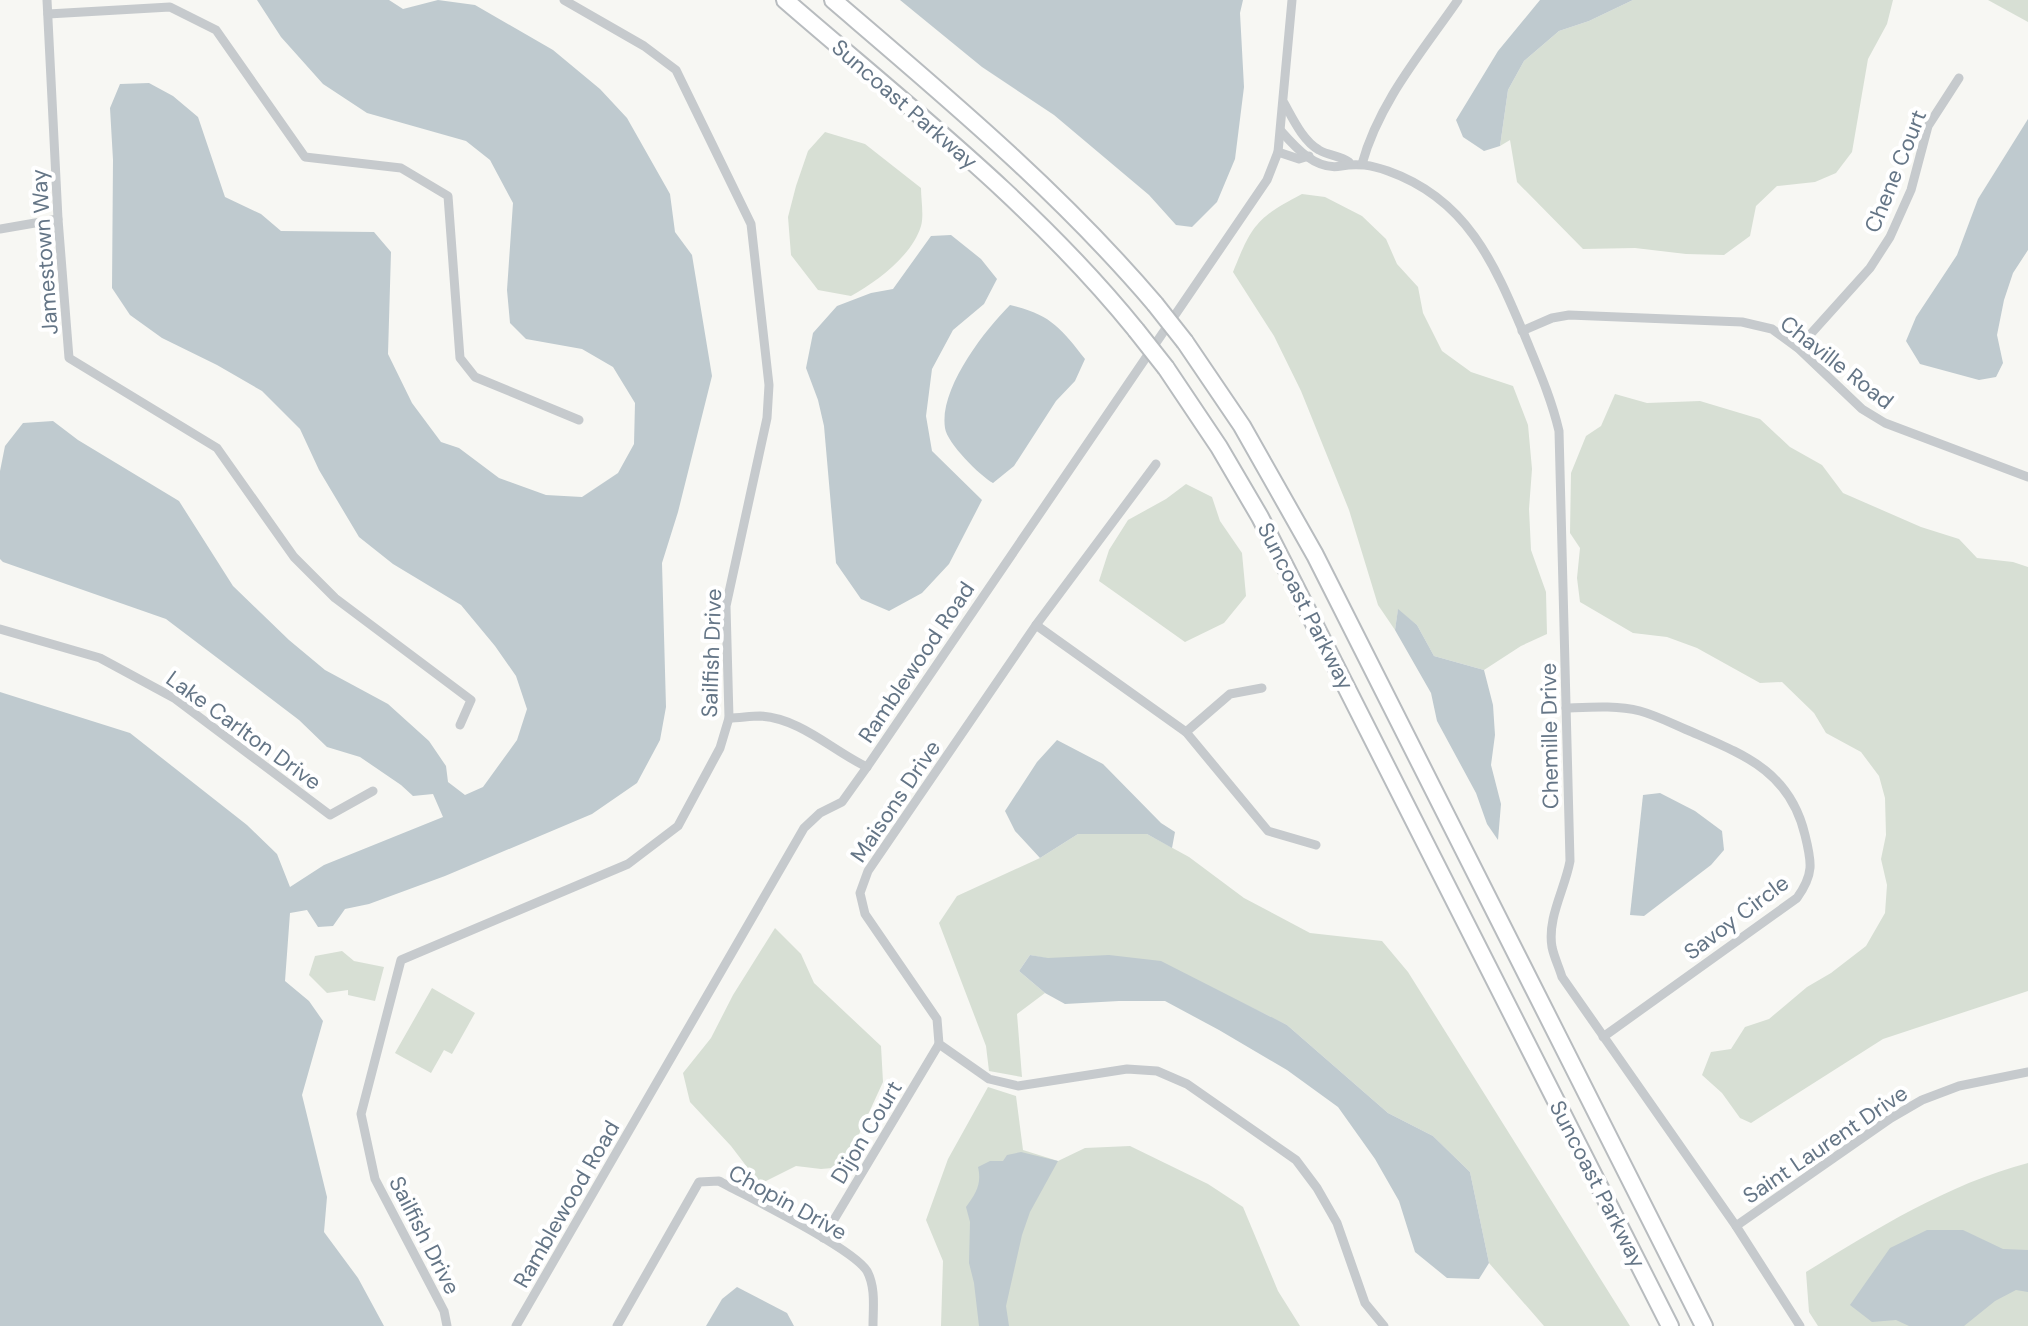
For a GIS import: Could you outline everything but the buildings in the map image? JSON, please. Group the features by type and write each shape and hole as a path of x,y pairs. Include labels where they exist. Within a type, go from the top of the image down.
{"highway":[{"name":"Suncoast Parkway","path":"785,0 1015,200 1087,272 1166,368 1219,447 1260,517 1670,1326"},
{"name":"Suncoast Parkway","path":"833,0 1043,185 1120,263 1185,342 1242,426 1315,555 1704,1326"}],"street":[{"name":"Jamestown Way","path":"47,0 58,219 69,358 217,448 294,557 335,598 471,700 460,725"},
{"name":"Sailfish Drive","path":"447,1326 444,1311 375,1179 361,1114 401,960 628,864 678,826 720,748 729,718 726,606 767,418 769,385 751,224 676,70 644,46 564,0"},
{"name":"Ramblewood Road","path":"516,1326 804,828 820,813 842,802 1267,180 1278,152 1281,131 1292,0"},
{"path":"1362,164 1370,135 1381,113 1458,0"},
{"path":"48,14 170,7 216,30 305,157 401,168 448,196 460,358 475,377 579,420"},
{"name":"Chene Court","path":"1798,348 1870,268 1890,237 1911,190 1928,126 1959,78"},
{"name":"Chemille Drive","path":"1283,103 1314,146 1322,152 1390,171 1440,200 1462,219 1494,264 1552,403 1559,431 1570,861 1567,882 1553,918 1552,945 1562,977 1736,1226 1800,1326"},
{"path":"1281,131 1308,157 1314,146"},
{"name":"Chemille Drive","path":"1278,152 1340,166 1349,162"},
{"path":"0,229 58,219"},
{"name":"Chaville Road","path":"1522,331 1552,318 1569,315 1742,322 1772,329 1798,348 1862,409 1885,423 2028,477"},
{"name":"Maisons Drive","path":"939,1044 937,1019 865,914 860,893 868,871 1036,625 1156,464"},
{"path":"1036,625 1186,732 1268,831 1316,845"},
{"name":"Lake Carlton Drive","path":"0,629 100,658 174,698 330,815 373,791"},
{"path":"1186,732 1230,694 1262,688"},
{"name":"Savoy Circle","path":"1566,708 1614,707 1641,711 1748,756 1772,775 1791,800 1803,827 1811,862 1808,882 1797,898 1603,1037"},
{"path":"729,718 761,716 783,720 867,767"},
{"path":"939,1044 989,1079 1018,1086 1127,1069 1157,1071 1187,1084 1296,1160 1337,1223 1365,1303 1384,1326"},
{"name":"Dijon Court","path":"823,1238 939,1044"},
{"name":"Saint Laurent Drive","path":"1736,1226 1891,1118 1922,1100 1959,1086 2028,1072"},
{"name":"Chopin Drive","path":"617,1326 699,1182 719,1181 823,1238 865,1268 873,1287 873,1326"}],"shaded area":[{"path":"257,0 389,0 403,9 438,0 475,5 553,50 600,89 627,118 670,194 675,232 692,255 712,376 662,563 666,707 660,740 637,783 592,814 445,876 369,904 345,909 333,926 318,927 307,910 290,913 285,981 309,1001 323,1021 302,1095 327,1197 324,1232 358,1278 384,1326 0,1326 0,692 130,733 247,825 277,854 290,887 324,865 443,817 433,794 413,796 360,757 327,747 299,720 166,619 3,562 0,559 0,471 5,446 23,423 53,421 78,440 179,501 233,586 325,670 388,704 429,741 446,766 448,782 465,795 483,787 517,740 527,709 516,676 461,605 393,564 359,537 319,470 300,429 262,391 162,338 130,315 112,288 113,160 110,108 120,84 149,83 173,96 198,117 225,197 261,214 281,231 374,232 391,252 388,354 412,403 441,442 459,448 499,478 546,495 582,497 618,473 634,444 635,403 613,367 582,349 526,339 510,323 507,290 513,203 490,160 466,141 367,113 323,84 281,37"},
{"path":"900,0 1243,0 1240,13 1244,87 1235,159 1217,202 1192,227 1176,225 1149,195 1054,115 982,67"},
{"path":"1540,0 1633,0 1559,31 1524,61 1508,90 1500,146 1484,151 1463,137 1456,120 1498,51"},
{"path":"1633,0 1893,0 1887,24 1868,59 1852,152 1836,173 1815,182 1777,186 1756,206 1750,236 1724,255 1635,248 1583,249 1517,182 1510,140 1500,146 1508,90 1524,61 1559,31"},
{"path":"1988,0 2028,0 2028,22"},
{"path":"2028,119 2028,250 2013,273 2004,300 1997,335 2003,363 1996,377 1979,380 1920,364 1906,341 1916,317 1957,255 1978,199"},
{"path":"825,132 865,144 921,188 922,222 910,248 882,276 851,296 818,290 791,255 788,217 796,186 808,151"},
{"path":"1302,194 1325,197 1362,216 1386,239 1397,264 1418,287 1423,313 1442,351 1471,372 1513,386 1528,425 1532,469 1529,509 1531,550 1546,592 1547,634 1521,646 1484,670 1434,656 1417,625 1398,610 1395,630 1378,605 1349,510 1301,391 1274,336 1233,272 1257,224"},
{"path":"951,235 981,259 997,279 984,304 953,330 932,369 926,416 932,451 982,500 949,564 922,593 889,611 861,599 836,563 824,426 806,368 813,333 837,306 871,293 893,289 931,236"},
{"path":"1010,305 1035,313 1054,324 1085,359 1075,381 1056,401 1014,466 993,483 952,442 945,428 945,413 956,379 976,345"},
{"path":"1615,394 1647,403 1700,401 1760,419 1790,447 1822,465 1843,493 1921,527 1959,539 1977,558 2028,567 2028,991 1883,1039 1751,1123 1740,1118 1722,1093 1702,1075 1711,1052 1731,1049 1745,1027 1769,1019 1807,987 1866,946 1885,913 1887,885 1881,859 1886,835 1885,798 1879,776 1861,752 1826,733 1814,713 1782,682 1760,683 1697,648 1667,637 1633,633 1580,602 1577,578 1580,548 1570,533 1571,473 1586,436 1601,426"},
{"path":"1186,484 1212,497 1220,521 1242,553 1246,596 1224,623 1185,642 1099,581 1109,550 1128,520"},
{"path":"1398,609 1417,625 1434,656 1484,670 1493,705 1495,735 1491,765 1501,804 1498,840 1487,824 1476,793 1437,721 1431,693 1395,630"},
{"path":"1057,740 1103,764 1161,823 1175,832 1172,848 1147,834 1078,834 1040,858 1015,831 1005,811 1037,762"},
{"path":"1660,793 1695,811 1722,831 1724,850 1711,865 1644,916 1630,915 1643,795"},
{"path":"1078,834 1147,834 1189,857 1244,898 1310,933 1382,941 1408,972 1630,1326 1544,1326 1489,1263 1470,1172 1433,1136 1388,1113 1287,1025 1224,994 1030,955 1019,971 1045,993 1017,1014 1022,1077 989,1071 986,1046 939,923 957,896 1040,858"},
{"path":"775,928 801,954 814,983 881,1046 883,1082 844,1167 821,1169 796,1166 760,1184 731,1146 690,1102 683,1073 711,1038 733,995"},
{"path":"342,951 354,961 384,967 375,1001 348,995 348,990 327,993 309,975 315,956"},
{"path":"1030,955 1048,958 1109,955 1161,961 1287,1025 1388,1113 1433,1136 1470,1172 1489,1263 1479,1279 1447,1278 1415,1252 1399,1201 1375,1159 1338,1107 1287,1070 1165,1001 1065,1004 1045,993 1019,971"},
{"path":"432,988 475,1013 452,1054 444,1050 431,1073 395,1053"},
{"path":"988,1087 1016,1096 1023,1150 1058,1161 1085,1148 1130,1146 1208,1184 1243,1207 1278,1291 1300,1326 941,1326 943,1261 926,1220 948,1159"},
{"path":"1021,1152 1058,1161 1030,1212 1022,1235 1006,1306 1009,1326 979,1326 969,1263 970,1222 966,1207 977,1188 978,1167 990,1161 1003,1161 1007,1155"},
{"path":"2028,1163 2028,1326 1818,1326 1809,1312 1806,1272 1941,1195"},
{"path":"1927,1230 1963,1230 2003,1249 2028,1250 2028,1292 2016,1290 1995,1301 1964,1326 1909,1326 1896,1320 1872,1322 1850,1305 1890,1248"},
{"path":"737,1287 787,1313 794,1326 706,1326 722,1299"}]}
